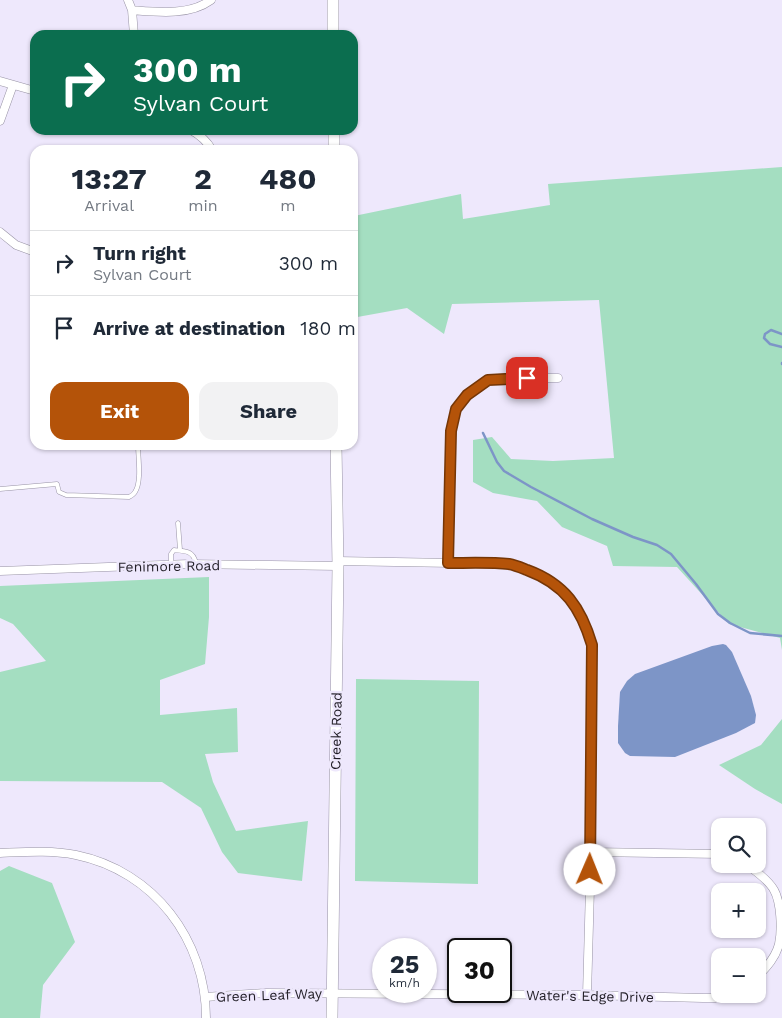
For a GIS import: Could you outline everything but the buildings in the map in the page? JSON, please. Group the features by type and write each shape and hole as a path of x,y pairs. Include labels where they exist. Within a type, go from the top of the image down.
{"main road":[{"path":"333,0 333,30"},
{"name":"Creek Road","path":"332,1018 337,563 336,450"}],"street":[{"path":"128,0 132,10 134,30"},
{"path":"132,10 184,11 205,4 210,0"},
{"path":"0,80 30,90"},
{"path":"0,121 13,85"},
{"path":"199,135 209,145"},
{"path":"0,232 16,245 30,250"},
{"path":"448,563 451,431 456,409 467,395 488,380 558,378"},
{"name":"Fenimore Road","path":"0,571 196,564 511,564 536,574 558,587 575,606 586,625 592,645 587,995"},
{"path":"0,853 50,852 76,855 106,864 131,877 168,909 188,940 201,975 206,998 206,1018"},
{"path":"590,852 711,854"},
{"path":"758,873 774,889 782,914 780,944 766,967"},
{"name":"Green Leaf Way","path":"206,998 265,993 332,993"},
{"name":"Water's Edge Drive","path":"332,993 711,998"}],"lane":[{"path":"0,489 57,484 59,492 66,495 129,497 135,493 138,486 138,450"},
{"path":"178,523 180,550"},
{"path":"171,565 171,554 174,550 191,553 195,556 196,564"}],"green space":[{"path":"782,167 782,650 780,638 729,624 677,567 613,566 607,546 562,527 537,501 493,493 473,482 473,440 492,437 511,459 553,461 614,458 599,300 452,304 444,334 407,308 358,317 358,215 461,194 463,219 550,205 548,184"},
{"path":"209,577 209,617 205,664 160,680 160,715 237,708 238,752 205,754 213,782 236,831 308,821 302,881 238,873 222,852 201,808 162,782 0,781 0,672 46,661 13,624 0,618 0,586"},
{"path":"356,679 479,681 478,884 355,881"},
{"path":"782,719 782,804 719,765 761,745"},
{"path":"9,866 52,883 75,942 43,985 40,1018 0,1018 0,871"}],"water":[{"path":"723,644 732,652 751,696 756,715 755,723 736,733 675,757 630,756 625,753 618,743 618,726 620,692 627,681 635,674 712,646"}],"waterway":[{"path":"782,334 771,330 765,334 764,338 770,344 782,347"},
{"path":"483,433 497,462 504,471 592,519 657,545 671,554 718,614 730,623 750,633 782,636"}],"route":[{"path":"527,378 488,380 467,395 456,409 451,431 448,563 511,564 536,574 558,587 575,606 586,625 592,645 590,870"}]}
